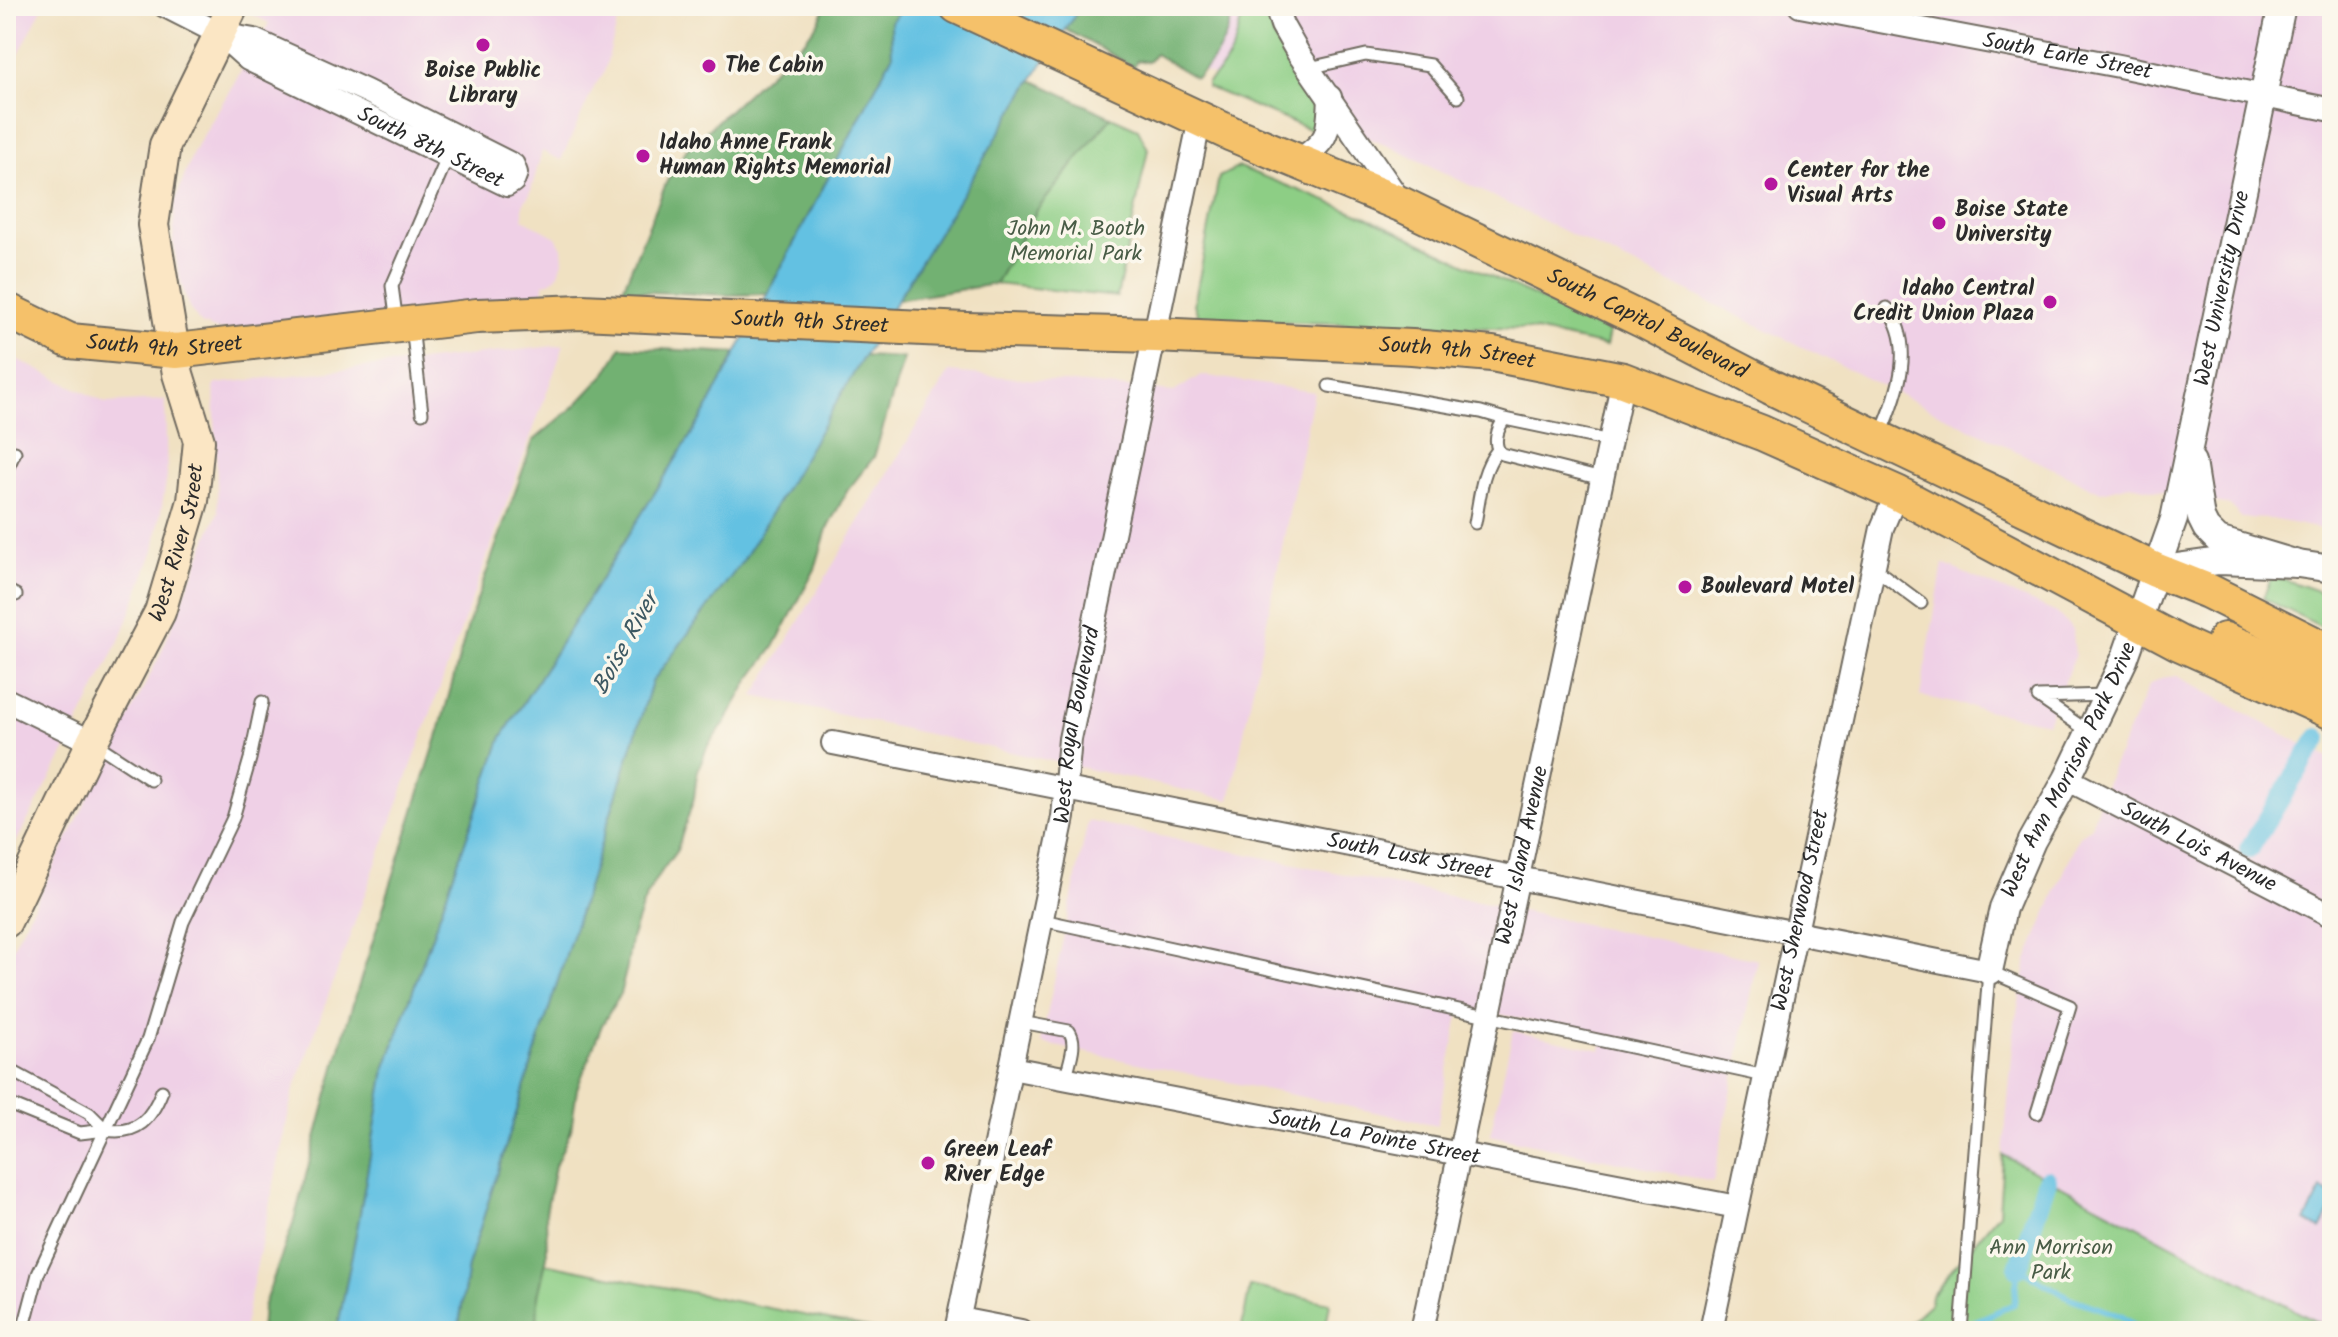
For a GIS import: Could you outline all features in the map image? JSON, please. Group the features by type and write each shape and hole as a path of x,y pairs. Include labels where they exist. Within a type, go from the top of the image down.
{"main road":[{"name":"West River Street","path":"6,922 92,742 160,612 193,501 199,441 178,374 153,225 165,145 233,6"},
{"name":"South Capitol Boulevard","path":"957,6 1125,86 1403,205 1879,438 2155,570 2208,591 2332,653"},
{"name":"South 9th Street","path":"6,310 70,341 176,351 477,316 604,312 1412,347 1492,354 1623,380"},
{"path":"1623,380 1762,433 1897,493 2332,712"},
{"path":"2140,615 2332,683"}],"street":[{"name":"South 8th Street","path":"165,6 220,34 248,59 507,185 513,181 516,173 513,165 366,91 254,40 220,34"},
{"path":"1276,6 1282,25 1309,68 1403,205"},
{"name":"South Earle Street","path":"1800,6 2332,110"},
{"name":"West University Drive","path":"2155,570 2174,519 2190,450 2282,6"},
{"path":"1298,161 1317,148 1329,132 1330,97"},
{"name":"West Royal Boulevard","path":"958,1325 1063,817 1070,739 1200,119"},
{"name":"West Island Avenue","path":"1422,1331 1623,380"},
{"path":"2190,450 2201,518 2206,528 2218,540 2298,564"},
{"name":"West Sherwood Street","path":"1711,1331 1873,568 1882,528 1897,493"},
{"path":"2155,570 2219,561 2331,566"},
{"name":"West Ann Morrison Park Drive","path":"1989,971 2003,908 2032,841 2067,779 2124,660 2155,570"},
{"path":"6,700 92,742"},
{"name":"South Lusk Street","path":"833,743 1989,971"},
{"name":"South Lois Avenue","path":"2067,779 2332,916"},
{"name":"South La Pointe Street","path":"1011,1068 1737,1207"},
{"path":"958,1325 1021,1331"}],"lane":[{"path":"1309,68 1366,55 1430,65 1458,97"},
{"path":"422,413 404,324 392,286 448,156"},
{"path":"1879,438 1894,403 1902,368 1902,340 1897,321 1887,308"},
{"path":"1329,386 1481,412 1610,441"},
{"path":"1475,523 1485,472 1497,451 1499,431 1505,419"},
{"path":"1497,451 1602,479"},
{"path":"6,471 15,452"},
{"path":"1873,568 1921,603"},
{"path":"2089,732 2038,697 2108,695"},
{"path":"23,1331 38,1274 148,1039 183,922 233,818 254,744 262,702"},
{"path":"92,742 151,780"},
{"path":"1042,920 1765,1076"},
{"path":"1961,1331 1989,971 2070,1006 2037,1113"},
{"path":"1021,1022 1069,1031 1073,1044 1066,1077"},
{"path":"6,1068 89,1113 106,1130"},
{"path":"6,1103 80,1133 120,1132 145,1122 162,1091"}],"shaded area":[{"path":"6,6 43,6 6,80"},
{"path":"235,6 622,6 604,73 595,85 561,160 542,151 530,194 523,204 523,219 556,237 562,248 563,261 559,273 552,281 543,284 544,296 252,329 218,330 201,324 189,308 179,276 173,241 175,202 193,153 269,23"},
{"name":"Boise State University","path":"1153,6 2332,6 2332,531 2271,519 2242,518 2229,505 2130,485 2101,492 1395,149 1129,41"},
{"path":"564,345 293,1093 243,1331 6,1331 6,961 160,655 218,512 214,384"},
{"path":"6,354 106,403 165,400 167,477 154,550 122,635 6,861"},
{"path":"949,372 1174,392 1201,375 1314,392 1230,800 754,696"},
{"path":"1943,564 2057,613 2073,630 2075,656 2047,723 1920,696"},
{"path":"2177,676 2332,760 2332,1330 2003,1155 2015,1023 2027,960 2079,836 2091,826 2112,768 2149,685 2161,678"},
{"path":"1088,821 1758,960 1713,1182 1490,1135 1513,1031 1601,1050 1604,1037 1461,1006 1437,1125 1041,1043"}],"green space":[{"path":"826,6 886,6 898,13 891,22 892,56 767,294 622,291 667,181 687,149 805,40"},
{"path":"1081,6 1233,6 1222,45 1196,78 1155,54 1148,62 1137,60 1134,67 1065,29"},
{"path":"1245,6 1264,6 1275,39 1321,109 1321,134 1207,87 1234,47"},
{"path":"1032,80 1111,117 1037,210 995,284 897,300"},
{"name":"John M. Booth Memorial Park","path":"1111,117 1138,129 1148,149 1117,297 995,284 1037,210"},
{"path":"1239,167 1367,217 1609,332 1606,346 1526,329 1199,319 1194,304 1219,177"},
{"path":"621,347 736,353 706,411 502,737 385,1070 337,1331 261,1331 263,1307 293,1224 346,1026 440,728 468,625 533,441 576,405 607,372"},
{"path":"863,356 904,358 874,457 847,491 827,529 815,569 774,647 708,745 697,773 694,798 677,850 654,882 643,904 631,939 620,994 602,1025 577,1089 571,1130 555,1166 546,1212 547,1257 538,1296 537,1331 458,1331 468,1266 652,682 744,559"},
{"path":"2271,578 2332,596 2332,632 2263,598"},
{"name":"Ann Morrison Park","path":"2003,1155 2332,1331 1900,1331 1930,1304 1931,1295 1999,1213"},
{"path":"499,1254 883,1331 482,1331"},
{"path":"1250,1286 1330,1303 1325,1331 1241,1331"}],"water":[{"name":"Boise River","path":"903,6 1081,6 897,300 744,559 652,682 468,1266 458,1331 337,1331 385,1070 502,737 706,411 892,56 891,22"},
{"path":"2322,1189 2332,1194 2332,1208 2321,1229 2305,1221"}],"waterway":[{"path":"2249,849 2318,738"},
{"path":"2018,1268 2047,1180"},
{"path":"1974,1322 2014,1304 2018,1268 2070,1298 2121,1316 2143,1331"}],"place":[{"name":"Boise Public Library","path":"483,45"},
{"name":"The Cabin","path":"709,66"},
{"name":"Idaho Anne Frank Human Rights Memorial","path":"643,156"},
{"name":"Center for the Visual Arts","path":"1771,184"},
{"name":"Boise State University","path":"1939,223"},
{"name":"Idaho Central Credit Union Plaza","path":"2050,302"},
{"name":"Boulevard Motel","path":"1685,587"},
{"name":"Green Leaf River Edge","path":"928,1163"}]}
